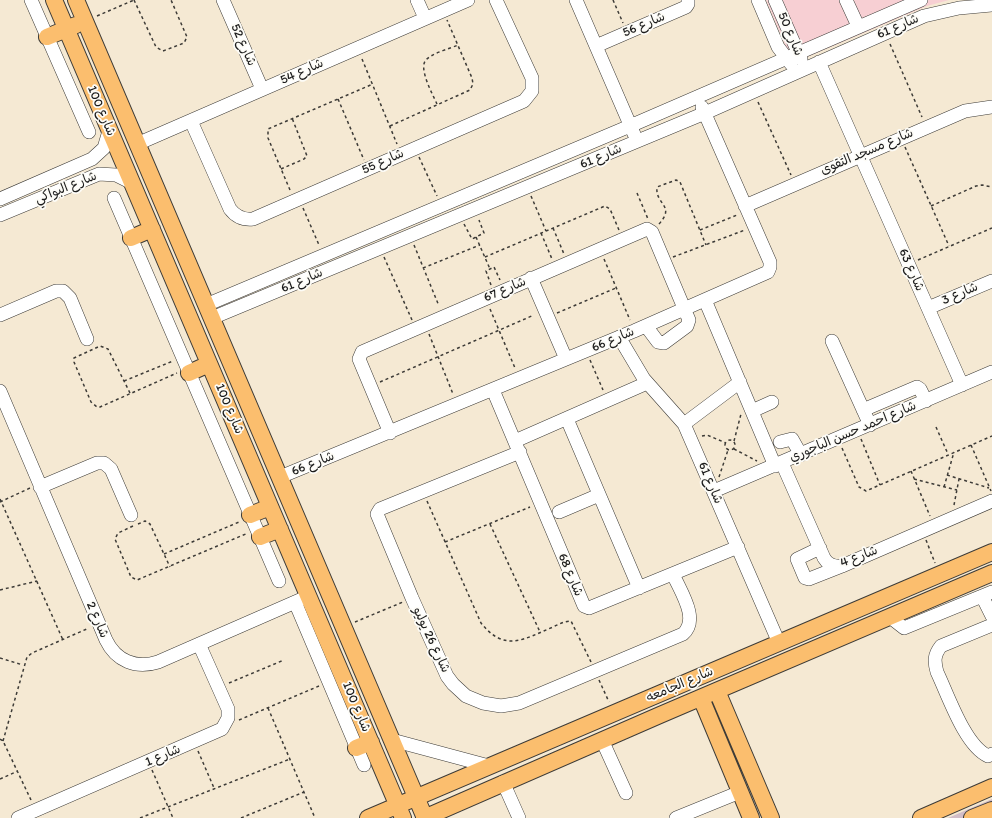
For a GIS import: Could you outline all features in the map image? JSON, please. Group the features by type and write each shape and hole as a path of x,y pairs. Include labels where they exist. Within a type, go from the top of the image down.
{"main road":[{"name":"شارع 100","path":"54,0 280,529 302,599 354,701 364,745 401,812"},
{"name":"شارع 100","path":"76,0 425,818"},
{"path":"47,37 85,22"},
{"path":"131,238 152,229"},
{"path":"186,366 210,364"},
{"path":"226,404 245,396"},
{"path":"251,516 270,507"},
{"path":"258,533 280,529"},
{"name":"شارع الجامعه","path":"368,818 401,812 416,797 992,552"},
{"name":"شارع الجامعه","path":"425,818 660,714 701,698 992,573"},
{"path":"861,608 869,626"},
{"path":"717,691 772,818"},
{"path":"354,701 372,694"},
{"path":"652,697 660,714"},
{"path":"701,698 751,818"},
{"path":"921,818 992,787"},
{"path":"972,818 992,810"}],"street":[{"path":"31,0 89,132"},
{"name":"شارع 52","path":"223,0 262,89"},
{"path":"418,0 425,18"},
{"name":"شارع 54","path":"137,144 468,0"},
{"name":"شارع 55","path":"191,121 230,209 237,217 242,219 253,219 524,100 532,91 532,78 496,0"},
{"path":"576,0 637,141"},
{"name":"شارع 56","path":"596,46 686,7 688,0"},
{"name":"شارع 50","path":"758,0 778,47 792,55"},
{"name":"شارع 50","path":"775,0 792,55 801,70"},
{"path":"846,0 858,26"},
{"name":"شارع 61","path":"209,312 323,256 630,126 920,0"},
{"name":"شارع 61","path":"209,312 410,236 704,114 886,33 941,11 976,6 992,6"},
{"name":"شارع 63","path":"820,62 962,385"},
{"name":"شارع 66","path":"280,478 619,337 705,300 769,270 770,262 697,97"},
{"name":"شارع مسجد التقوى","path":"746,209 794,184 965,111 979,107 992,107"},
{"name":"شارع البواكي","path":"0,199 86,162 96,156 104,148 109,131"},
{"path":"86,162 93,176"},
{"name":"شارع البواكي","path":"0,215 93,176 111,174 122,177 132,183"},
{"path":"114,198 279,581"},
{"path":"640,328 658,342 667,342 689,324 664,261 649,230"},
{"name":"شارع 67","path":"390,433 359,359 360,354 420,326 531,278 622,239 649,230"},
{"path":"531,278 566,359"},
{"name":"شارع 3","path":"928,308 992,281"},
{"path":"0,315 56,291 62,291 70,298 87,339"},
{"name":"شارع 4","path":"705,300 776,466 829,564 842,566 951,519 991,495"},
{"name":"شارع 61","path":"619,337 647,383 684,424 779,643"},
{"path":"832,341 870,425"},
{"name":"شارع احمد حسن الباجوري","path":"714,491 776,466 992,372"},
{"path":"684,424 740,382"},
{"name":"شارع 26 يوليو","path":"647,383 566,419 517,447 423,492 380,510 377,514 447,676 459,690 474,700 492,705 519,703 683,634 689,627 690,617 673,574"},
{"path":"863,410 917,387 920,389 926,401"},
{"name":"شارع 68","path":"493,390 584,606 589,608 738,547"},
{"name":"شارع 2","path":"0,392 98,623 113,652 124,660 138,664 158,662 302,599"},
{"path":"752,411 772,402"},
{"path":"566,419 639,588"},
{"path":"780,442 792,439 801,455"},
{"path":"40,485 97,463 104,463 111,469 131,515"},
{"path":"559,512 599,495"},
{"path":"820,548 797,559 805,578 809,579 842,566"},
{"path":"890,617 904,628 987,594 992,616"},
{"path":"302,599 328,682 364,745 364,765"},
{"path":"992,625 941,646 936,653 934,661 937,672 969,739 981,753 988,756 992,754"},
{"path":"199,644 228,709 228,718 224,726"},
{"name":"شارع 1","path":"18,818 218,732 224,726"},
{"path":"392,740 489,766"},
{"path":"602,740 626,793"},
{"path":"504,782 519,818"},
{"path":"676,818 740,792"}],"path":[{"path":"85,22 134,0 156,47 163,51 184,43 186,37 170,0"},
{"path":"614,0 627,32"},
{"path":"390,126 470,90 472,87 472,78 443,11"},
{"path":"886,33 927,127"},
{"path":"437,104 423,70 423,63 428,58 458,45"},
{"path":"358,48 401,154"},
{"path":"323,256 281,169 267,132 271,126 372,84"},
{"path":"754,91 794,184"},
{"path":"338,98 368,169"},
{"path":"281,169 304,159 307,156 292,118"},
{"path":"901,138 949,246"},
{"path":"415,148 441,206"},
{"path":"649,230 666,214 657,187 673,180 680,182 706,244"},
{"path":"932,206 976,186 992,187"},
{"path":"527,187 546,231"},
{"path":"637,193 648,218 649,230"},
{"path":"485,257 606,206 610,209 622,239"},
{"path":"460,215 470,238 476,237 485,232 475,209"},
{"path":"700,230 746,209"},
{"path":"664,261 754,227"},
{"path":"553,228 562,265"},
{"path":"908,264 992,228"},
{"path":"541,233 562,265"},
{"path":"410,236 443,316"},
{"path":"476,237 490,269"},
{"path":"423,268 480,245"},
{"path":"380,248 420,326 438,356 458,405"},
{"path":"599,249 616,288 640,328"},
{"path":"495,294 485,272 494,268 499,330 519,379"},
{"path":"371,386 499,330 616,288"},
{"path":"130,394 110,351 105,347 100,346 74,358 74,362 94,406 100,407 130,394 186,366"},
{"path":"586,351 608,401"},
{"path":"124,381 186,366"},
{"path":"734,449 736,445 734,441 746,397"},
{"path":"936,427 948,455"},
{"path":"857,431 880,485"},
{"path":"692,441 707,434 726,443"},
{"path":"838,439 858,487 866,491 992,436"},
{"path":"726,443 729,440 734,441"},
{"path":"714,491 728,450 725,447 726,443"},
{"path":"971,445 991,495"},
{"path":"728,450 734,449 776,466"},
{"path":"944,486 954,452"},
{"path":"911,471 940,574"},
{"path":"947,475 959,479 991,495"},
{"path":"914,479 957,490"},
{"path":"951,519 959,479"},
{"path":"40,485 0,501 63,640"},
{"path":"423,492 481,623 486,630 495,637 510,642 522,640 568,621 572,621 613,713"},
{"path":"445,542 540,503"},
{"path":"164,554 251,516"},
{"path":"170,567 152,526 147,522 143,522 118,533 115,537 115,541 133,579 139,580 258,533"},
{"path":"490,524 540,632"},
{"path":"0,590 37,581"},
{"path":"344,627 412,598"},
{"path":"3,741 23,665 27,657 32,653 98,623"},
{"path":"0,663 1,658 23,665"},
{"path":"219,686 284,660"},
{"path":"224,726 328,682"},
{"path":"268,707 315,818"},
{"path":"0,739 3,741 36,810"},
{"path":"194,742 214,789"},
{"path":"140,818 290,759"},
{"path":"148,762 173,818"},
{"path":"0,779 18,772"},
{"path":"241,818 304,792"}],"shaded area":[{"path":"766,0 949,0 927,6 793,63"},
{"path":"992,799 992,818 948,818"}]}
